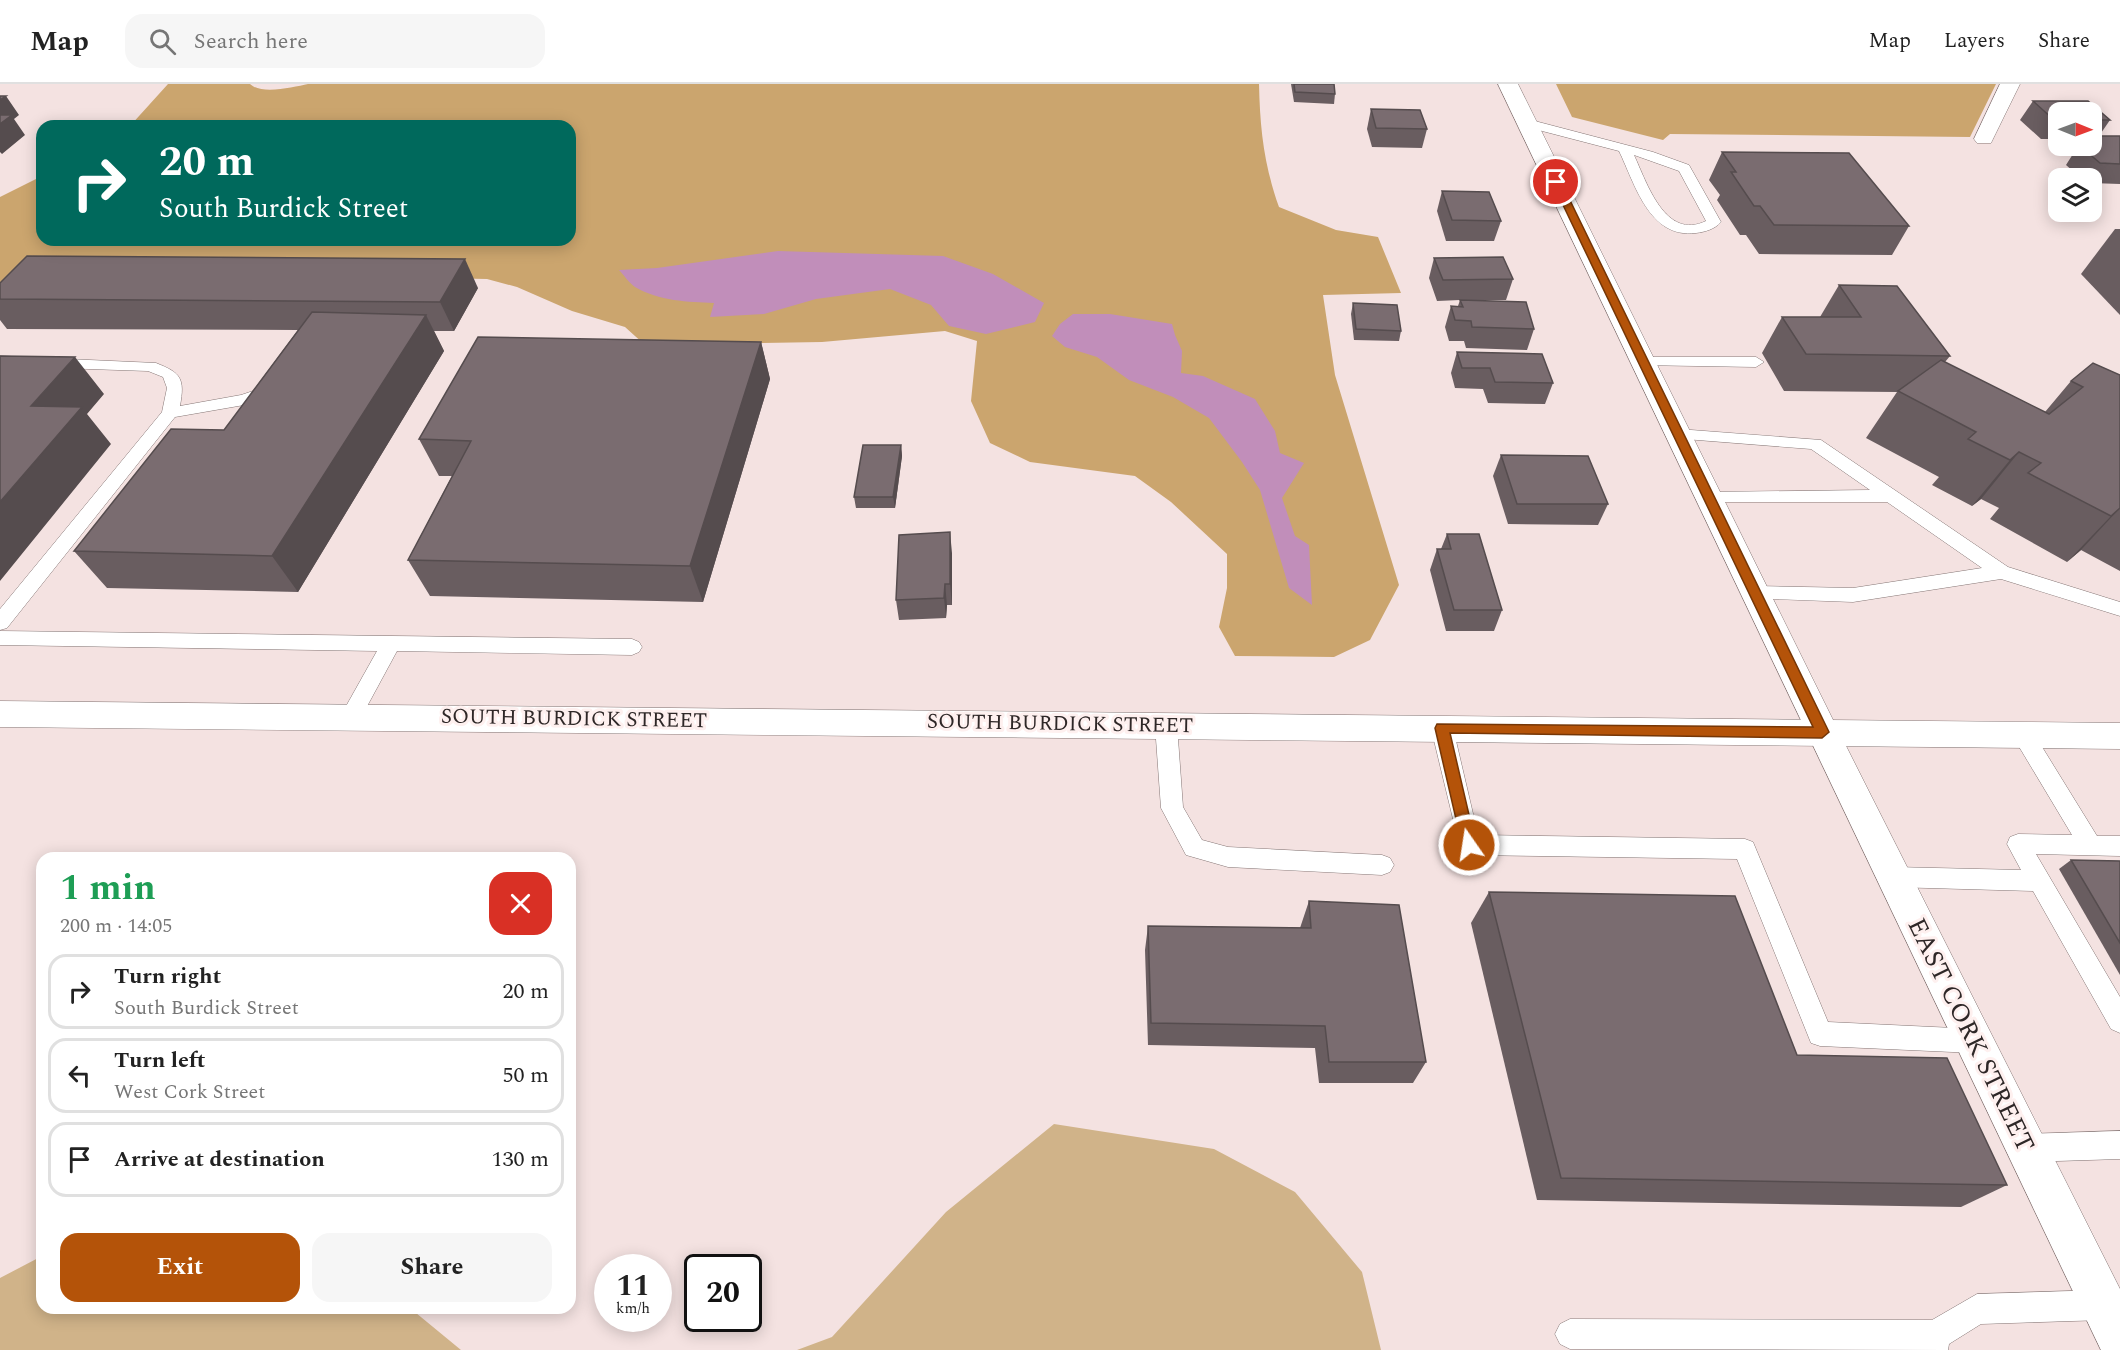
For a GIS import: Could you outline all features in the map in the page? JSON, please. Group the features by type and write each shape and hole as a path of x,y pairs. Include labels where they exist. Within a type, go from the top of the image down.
{"street":[{"name":"EAST CORK STREET","path":"1508,84 1822,732 2112,1322"},
{"path":"1984,139 2010,84"},
{"name":"SOUTH BURDICK STREET","path":"0,714 2120,736"}],"lane":[{"path":"1527,123 1624,149 1684,168 1714,222 1702,229 1679,228 1660,218 1624,149"},
{"path":"0,361 150,366 170,374 175,388 170,412 0,623"},
{"path":"1643,362 1756,362"},
{"path":"170,412 244,400 270,392 285,382"},
{"path":"1678,434 1815,444 2001,572 2120,609"},
{"path":"1709,498 1890,496"},
{"path":"1755,593 1853,595 2001,572"},
{"path":"0,638 632,647"},
{"path":"351,717 391,643"},
{"path":"1166,725 1172,808 1194,848 1228,857 1382,865"},
{"path":"1442,728 1469,845 1745,849 1820,1034 1975,1041"},
{"path":"2023,735 2090,845"},
{"path":"2120,846 2018,844 2120,1021"},
{"path":"1893,877 2040,882"},
{"path":"2028,1148 2120,1145"},
{"path":"1570,1334 1935,1342 1977,1309 2112,1322"}],"shaded area":[{"path":"168,84 250,84 269,90 308,84 1259,84 1264,147 1279,207 1336,230 1378,237 1401,293 1323,295 1335,375 1399,585 1370,640 1334,657 1235,656 1219,627 1227,588 1227,554 1171,502 1135,476 1030,462 990,443 971,401 977,341 945,331 822,342 645,345 625,327 572,311 517,287 487,279 29,270 0,300 0,197 36,179 36,246 576,246 576,120 135,120"},
{"path":"1556,84 1996,84 1970,137 1670,134 1663,140 1572,117"},
{"path":"778,251 943,256 993,274 1044,303 1035,322 986,334 949,326 931,305 890,289 816,299 764,314 710,317 714,303 664,298 644,292 635,287 619,270 657,268"},
{"path":"1073,314 1110,314 1172,324 1182,351 1181,373 1203,376 1255,399 1275,431 1280,453 1304,463 1282,498 1295,536 1309,545 1312,605 1289,588 1260,490 1209,418 1173,397 1129,380 1097,357 1065,347 1052,336 1060,324"},
{"path":"1054,1124 1214,1149 1295,1192 1362,1272 1381,1350 797,1350 832,1337 946,1212"},
{"path":"36,1259 36,1314 417,1314 461,1350 0,1350 0,1278"}],"building":[{"path":"1294,84 1334,84 1335,94 1295,92"},
{"path":"2033,101 2089,102 2048,102 2048,115"},
{"path":"1371,109 1420,110 1427,129 1376,128"},
{"path":"2102,113 2110,120 2102,120"},
{"path":"0,115 12,115 0,124"},
{"path":"2102,136 2120,136 2120,164 2100,163 2092,156 2102,156"},
{"path":"1722,152 1849,153 1909,226 1774,225 1760,206 1754,206 1731,172 1736,172"},
{"path":"1442,191 1489,192 1501,221 1452,220"},
{"path":"27,256 465,259 440,302 0,299 0,283"},
{"path":"1503,257 1513,279 1443,280 1434,258"},
{"path":"1839,285 1897,286 1950,356 1806,354 1782,317 1861,317"},
{"path":"1460,300 1526,302 1534,329 1472,327 1471,321 1455,320 1451,306 1463,307"},
{"path":"1353,303 1397,305 1401,331 1356,329"},
{"path":"312,312 426,315 272,556 74,551 171,429 224,430"},
{"path":"478,337 761,342 690,566 408,560 471,441 419,439"},
{"path":"1457,352 1542,354 1553,383 1495,382 1490,368 1462,368"},
{"path":"0,356 75,357 31,406 82,407 0,502"},
{"path":"1941,360 2049,414 2083,387 2071,381 2093,363 2120,375 2120,508 2111,516 2028,473 2041,463 2019,452 2010,460 1968,439 1976,432 1898,391"},
{"path":"863,445 901,445 893,497 854,497"},
{"path":"1501,455 1588,456 1608,504 1517,504"},
{"path":"950,532 950,584 945,584 944,598 896,600 899,535"},
{"path":"1447,534 1479,534 1502,610 1454,610 1437,549 1451,549"},
{"path":"2071,860 2120,861 2120,943"},
{"path":"1489,892 1735,896 1797,1055 1947,1058 2007,1185 1561,1178"},
{"path":"1309,901 1399,905 1426,1062 1329,1062 1325,1026 1151,1023 1148,926 1311,928"}],"route":[{"path":"1469,845 1442,728 1822,732 1556,182"}]}
